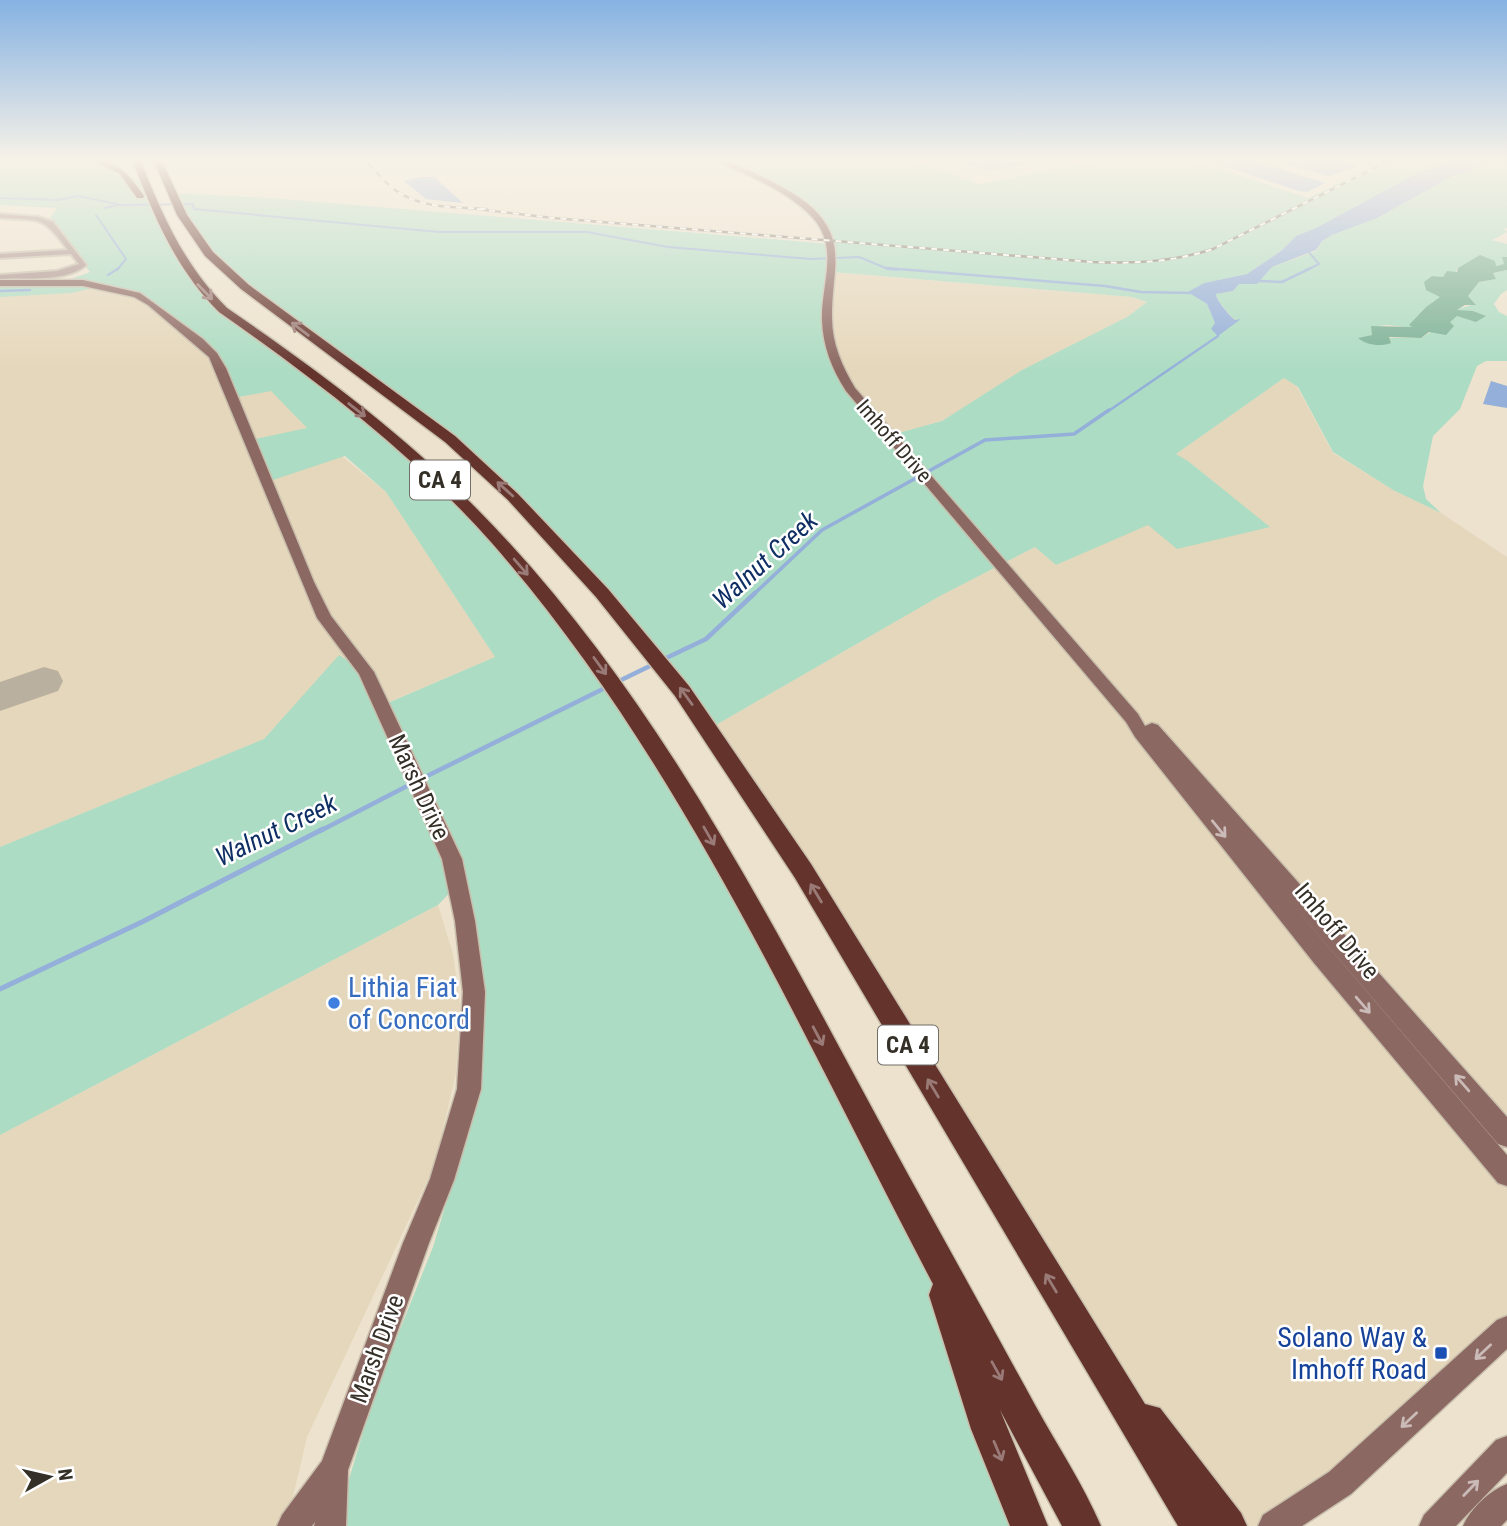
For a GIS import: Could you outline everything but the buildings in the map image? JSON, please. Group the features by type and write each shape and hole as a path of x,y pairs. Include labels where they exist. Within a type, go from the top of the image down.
{"highway":[{"name":"CA 4","path":"158,230 162,243 174,248 190,276 223,310 337,394 426,467 494,535 559,612 614,684 674,777 743,897 1081,1524"},
{"name":"CA 4","path":"193,230 209,254 245,287 450,439 513,497 602,593 682,691 803,871 1086,1342 1174,1469 1199,1526"},
{"path":"930,1247 989,1429 1029,1526"},
{"path":"1174,1469 1228,1526"}],"street":[{"path":"0,276 63,272 80,268 83,265 56,230"},
{"name":"Imhoff Drive","path":"826,230 832,245 827,330 831,352 840,376 868,413 891,435 1132,718 1141,733 1321,956 1507,1174"},
{"path":"0,256 72,252"},
{"name":"Marsh Drive","path":"0,283 63,282 129,292 151,303 213,355 324,618 366,672 452,859 466,921 474,992 469,1089 442,1180 416,1243 333,1470 293,1526"},
{"name":"Imhoff Drive","path":"1132,718 1148,724 1199,780 1507,1135"},
{"path":"1274,1526 1340,1483 1507,1330"},
{"path":"1435,1526 1507,1451"},
{"name":"Marsh Drive","path":"330,1526 333,1470"},
{"path":"1479,1526 1507,1499"}],"shaded area":[{"path":"831,272 1132,297 1147,302 1127,317 1022,370 942,421 891,435 868,413 831,352"},
{"path":"63,282 137,295 271,390 308,429 386,492 495,657 382,705 339,656 264,739 0,847 0,283"},
{"path":"1284,378 1297,387 1333,453 1393,490 1441,513 1507,557 1507,1135 1148,724 1133,718 1507,1174 1507,1330 1273,1526 1199,1526 709,729 940,596 1035,547 1056,565 1148,524 1269,527 1176,454"},
{"path":"438,905 453,954 460,1004 456,1073 435,1164 307,1437 286,1526 0,1526 0,1135"}],"green space":[{"path":"56,230 170,230 206,295 426,467 559,612 614,684 930,1247 1029,1526 335,1526 375,1392 433,1247 453,1180 469,1089 457,885 438,905 0,1135 0,847 264,739 339,655 366,672 383,705 495,657 386,492 345,456 267,482 250,440 307,428 271,391 233,398 221,368 151,303 102,286 71,293 0,297 0,283 63,282 90,272"},
{"path":"195,230 663,230 831,244 825,230 1310,230 1296,236 1281,251 1247,274 1204,283 1190,292 1207,304 1215,323 1235,320 1216,294 1233,291 1239,284 1257,284 1272,267 1316,251 1322,241 1345,230 1505,230 1507,232 1492,240 1507,244 1507,257 1502,258 1505,264 1495,266 1472,261 1458,268 1441,297 1426,307 1410,325 1415,328 1387,325 1371,327 1373,335 1359,338 1421,338 1457,316 1455,310 1475,304 1468,296 1479,282 1495,279 1493,273 1507,270 1507,290 1494,304 1499,312 1507,316 1507,361 1486,361 1477,366 1460,409 1433,436 1423,486 1426,499 1441,513 1393,490 1333,452 1298,387 1284,378 1176,454 1270,527 1177,549 1148,525 1056,565 1035,547 940,596 709,729 625,619 450,439 209,254","holes":["832,272 1132,297 1147,302 1127,317 1022,370 942,421 891,435 868,413 831,352"]},
{"path":"1480,255 1495,261 1496,266 1504,264 1502,257 1507,257 1507,270 1493,273 1496,279 1479,282 1468,296 1476,305 1465,305 1457,310 1473,311 1486,316 1476,322 1457,316 1450,322 1454,326 1446,335 1429,332 1421,338 1389,337 1391,343 1382,345 1369,344 1358,338 1372,335 1371,326 1412,327 1409,325 1440,297 1426,290 1424,282 1432,276 1443,277 1447,271 1457,272 1458,268"}],"water":[{"path":"1310,230 1345,230 1322,241 1316,250 1272,267 1257,284 1239,284 1233,291 1216,294 1220,304 1232,318 1241,319 1218,336 1211,329 1215,323 1207,304 1188,292 1204,283 1247,274 1281,251 1296,236"},
{"path":"1491,381 1507,386 1507,408 1483,404"}],"waterway":[{"path":"106,230 126,259 118,268"},
{"path":"420,230 587,232 668,247 811,259 859,257 888,269 898,270"},
{"name":"Walnut Creek","path":"1306,249 1319,264 1311,268"},
{"path":"108,275 118,268"},
{"path":"886,268 1105,286 1141,292 1193,293"},
{"name":"Walnut Creek","path":"1258,281 1282,282 1311,268"},
{"name":"Walnut Creek","path":"1307,270 1311,268"},
{"path":"0,291 30,290"},
{"name":"Walnut Creek","path":"1107,412 1218,336 1218,333"},
{"name":"Walnut Creek","path":"753,595 822,530 985,440 1074,434 1109,410"},
{"name":"Walnut Creek","path":"662,660 706,639 755,593"},
{"name":"Walnut Creek","path":"615,683 654,664"},
{"name":"Walnut Creek","path":"421,779 607,687"},
{"name":"Walnut Creek","path":"320,831 413,783"},
{"name":"Walnut Creek","path":"0,989 144,921 323,829"}],"taxiway":[{"path":"0,697 44,681"}],"railway":[{"path":"703,230 1093,262 1139,262 1184,257 1213,249 1251,230"}],"place":[{"name":"Lithia Fiat of Concord","path":"334,1003"},
{"name":"Solano Way & Imhoff Road","path":"1441,1353"}]}
